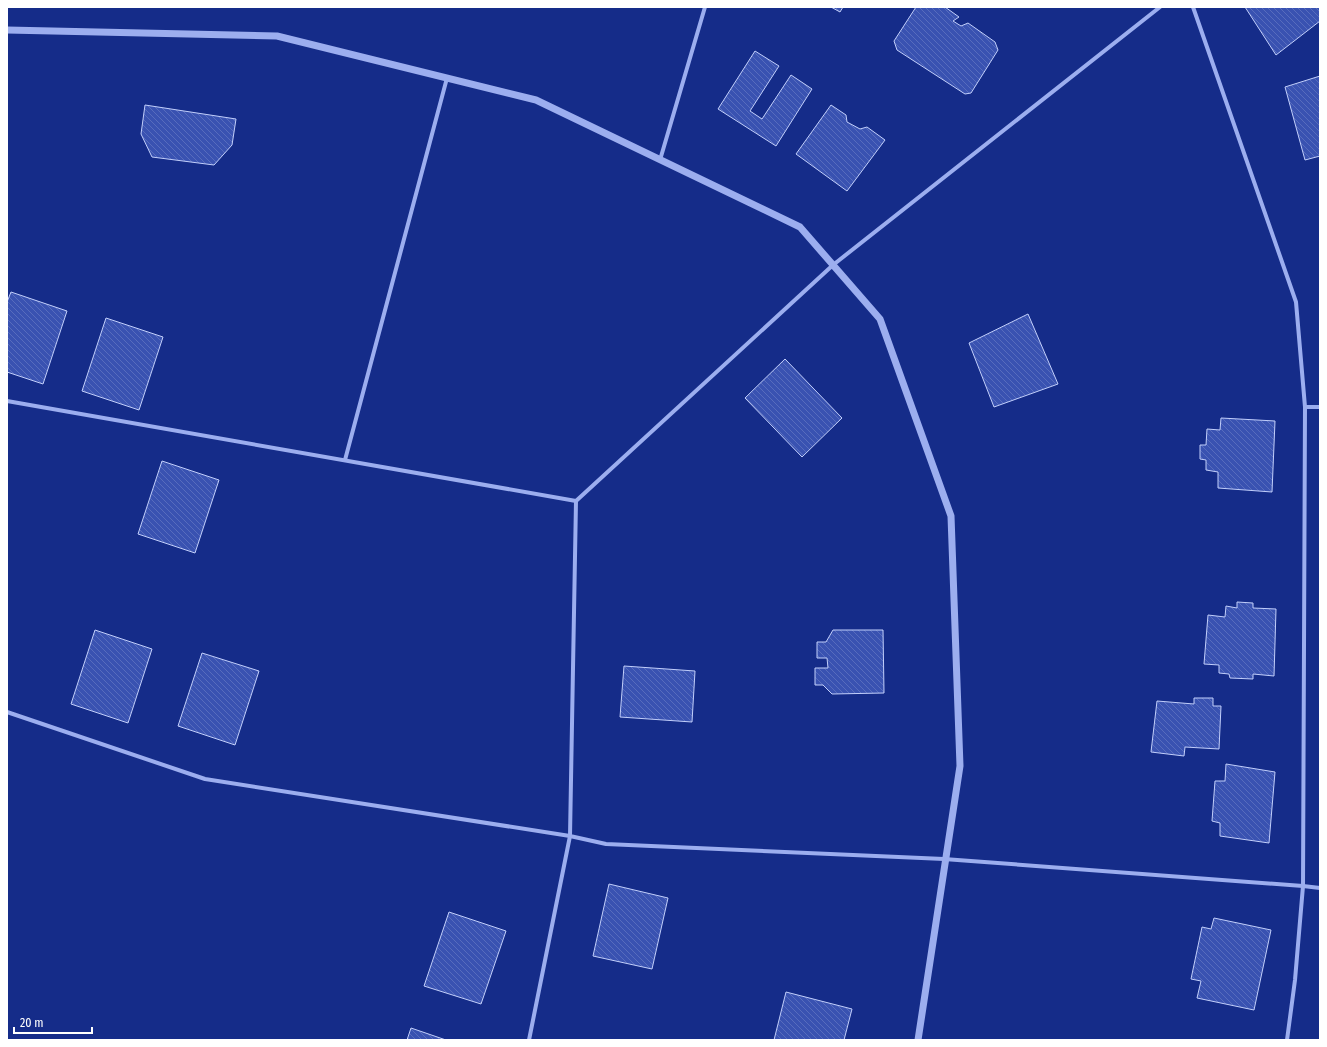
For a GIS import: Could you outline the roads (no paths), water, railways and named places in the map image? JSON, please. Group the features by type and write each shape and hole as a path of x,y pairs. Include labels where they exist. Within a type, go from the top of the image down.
{"street":[{"path":"660,160 705,7"},
{"path":"529,1040 570,836 576,501 833,265 1160,7"},
{"path":"1193,7 1296,302 1305,408 1303,886 1295,980 1287,1040"},
{"path":"7,30 277,36 536,100 800,227 880,319 951,516 960,766 944,859 918,1040"},
{"path":"345,460 447,78"},
{"path":"7,401 576,501"},
{"path":"1305,408 1320,407"},
{"path":"7,712 205,779 570,836 606,844 944,859 1320,888"}]}
